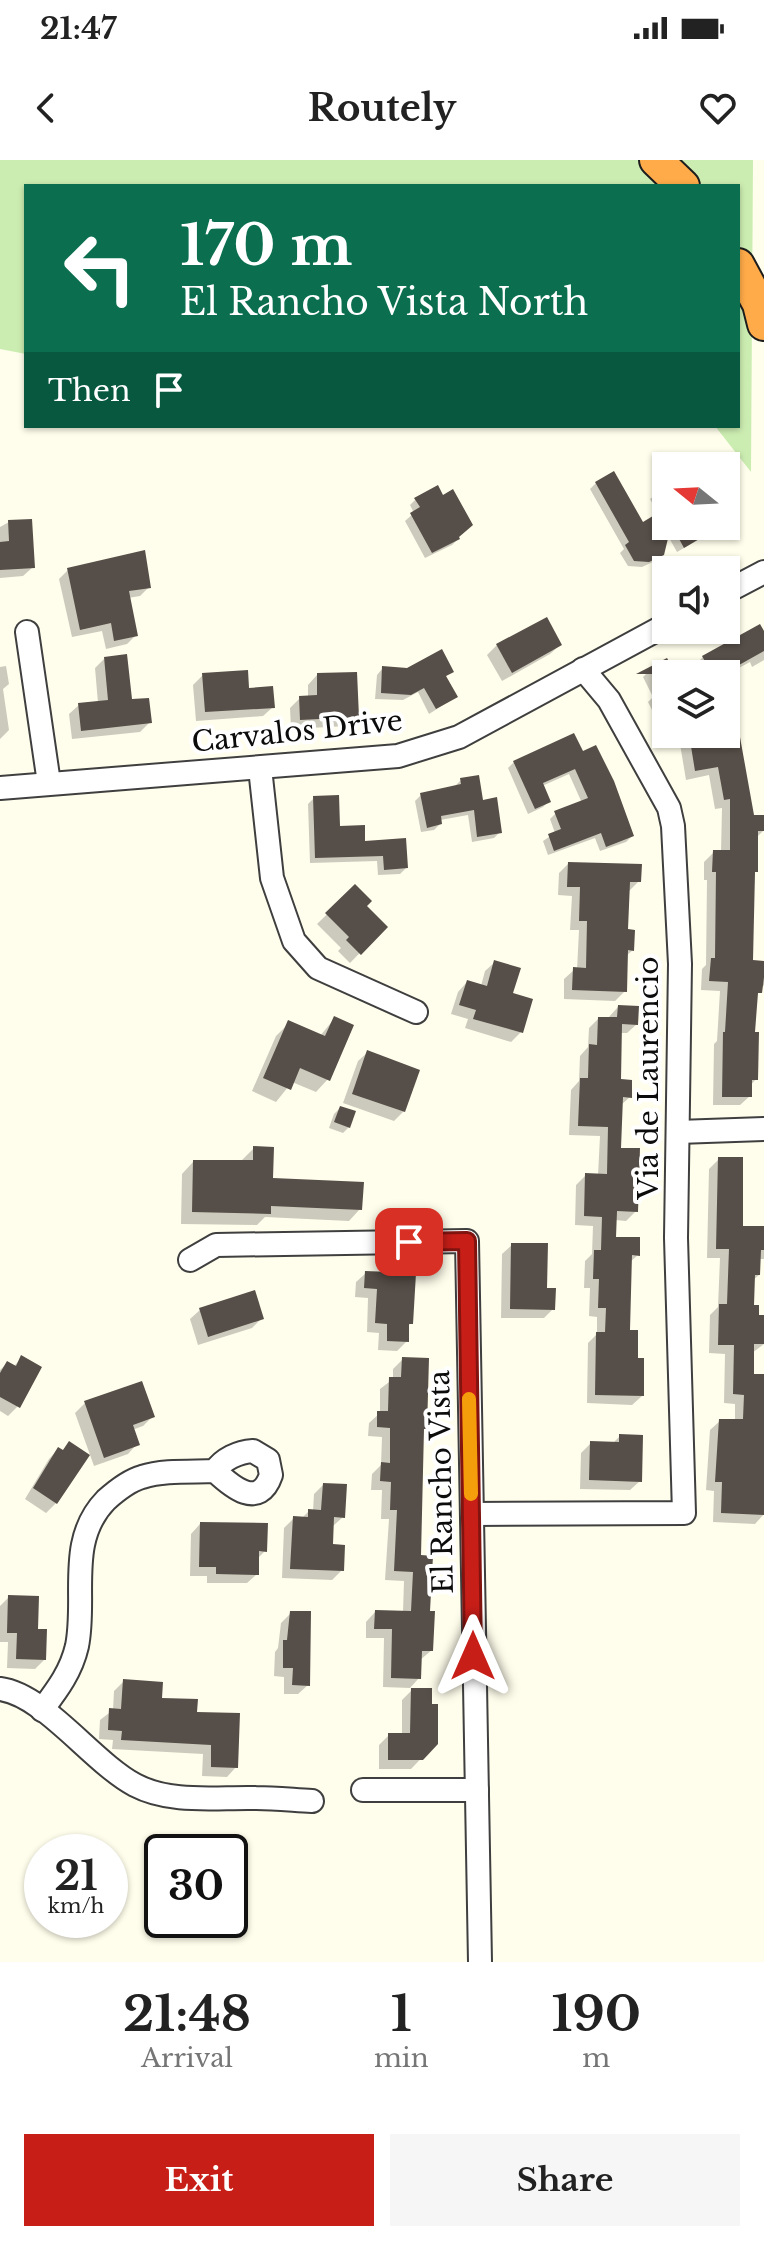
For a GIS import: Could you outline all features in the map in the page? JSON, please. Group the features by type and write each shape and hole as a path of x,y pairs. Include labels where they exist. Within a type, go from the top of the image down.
{"highway":[{"path":"656,160 681,184"},
{"path":"740,269 759,304 764,324"}],"street":[{"path":"740,585 764,572"},
{"path":"27,632 49,783"},
{"name":"Carvalos Drive","path":"0,788 398,756 459,737 652,632"},
{"name":"Via de Laurencio","path":"472,1514 684,1513 676,1238 680,964 673,826 664,797 616,711 583,669"},
{"path":"260,768 272,878 294,941 318,968 416,1012"},
{"path":"678,1132 764,1129"},
{"name":"El Rancho Vista","path":"190,1260 216,1245 467,1241 480,1962"},
{"path":"42,1710 66,1677 73,1660 79,1634 82,1545 86,1531 102,1504 138,1478 152,1474 215,1471"},
{"path":"0,1689 17,1693 42,1710 103,1764 137,1786 174,1798 312,1801"},
{"path":"363,1790 477,1790"}],"green space":[{"path":"0,160 753,160 751,472 740,458 740,452 735,452 717,428 740,428 740,184 24,184 24,354 0,349"}],"building":[{"path":"614,471 643,522 652,517 652,540 668,540 664,555 652,556 649,562 634,561 625,545 629,542 595,482"},
{"path":"438,485 443,495 453,489 473,525 460,539 432,553 410,513 420,507 414,498"},
{"path":"32,519 35,568 0,570 0,542 9,541 8,520"},
{"path":"680,540 697,540 684,548"},
{"path":"145,550 151,588 129,591 138,636 114,641 111,623 80,630 67,568"},
{"path":"547,617 562,645 512,673 496,644"},
{"path":"760,624 764,631 764,651 740,664 740,660 704,660 702,656 724,644 740,644 740,635"},
{"path":"442,649 454,672 446,676 458,697 436,709 424,688 411,695 381,693 382,666 407,668"},
{"path":"127,654 132,699 149,698 152,723 81,731 78,703 108,700 104,657"},
{"path":"652,666 652,674 636,674"},
{"path":"248,670 249,688 273,686 275,708 205,712 202,673"},
{"path":"357,672 359,717 300,720 299,696 317,695 317,673"},
{"path":"574,733 583,751 596,745 614,781 634,836 606,847 601,833 554,851 548,834 561,829 554,811 588,798 575,769 543,783 551,802 535,809 513,761"},
{"path":"740,737 754,815 764,815 764,831 758,831 753,960 764,961 764,977 762,993 758,993 755,1032 759,1032 758,1080 752,1080 752,1097 722,1097 728,982 709,981 711,958 715,958 716,872 712,872 713,850 730,850 730,799 724,800 718,767 695,771 691,748 740,748"},
{"path":"479,775 483,800 497,797 502,833 477,837 474,810 441,816 442,824 427,828 420,793 461,784 460,778"},
{"path":"339,795 340,826 365,825 365,841 406,838 408,868 384,870 383,856 315,858 313,796"},
{"path":"568,862 642,864 641,882 630,882 628,929 635,930 634,951 628,950 627,992 572,990 573,967 586,968 587,921 579,921 580,887 567,887"},
{"path":"355,884 372,901 367,906 388,927 361,955 346,940 349,937 325,913"},
{"path":"494,960 521,968 513,993 533,999 523,1033 473,1019 476,1010 459,1005 467,980 487,986"},
{"path":"618,1005 639,1006 638,1025 622,1024 621,1079 632,1080 632,1098 623,1097 621,1148 640,1148 638,1212 617,1211 616,1237 640,1237 640,1256 632,1255 630,1330 638,1330 638,1358 644,1358 644,1396 595,1395 596,1332 605,1332 606,1308 598,1308 599,1279 593,1279 594,1250 601,1250 602,1217 584,1216 585,1173 607,1174 608,1127 578,1126 580,1078 588,1078 589,1044 597,1045 598,1017 617,1017"},
{"path":"334,1016 354,1025 330,1081 300,1068 291,1090 263,1078 288,1020 325,1036"},
{"path":"367,1050 420,1070 405,1112 352,1094"},
{"path":"340,1106 356,1111 350,1128 334,1122"},
{"path":"253,1146 274,1147 273,1178 364,1182 362,1210 271,1206 271,1214 192,1212 193,1160 253,1160"},
{"path":"718,1157 743,1157 743,1226 764,1226 764,1250 761,1250 760,1275 755,1275 754,1305 759,1305 759,1315 764,1315 764,1344 754,1344 754,1374 764,1374 764,1515 721,1513 722,1482 715,1482 719,1419 743,1419 744,1395 733,1394 734,1345 718,1345 719,1304 727,1304 729,1249 716,1249"},
{"path":"511,1243 548,1243 547,1288 556,1288 555,1310 510,1309"},
{"path":"365,1271 416,1273 409,1342 387,1341 387,1324 375,1323 377,1289 364,1288"},
{"path":"255,1290 264,1319 208,1337 199,1308"},
{"path":"21,1355 42,1367 20,1408 0,1397 0,1373 7,1361 16,1366"},
{"path":"402,1357 429,1358 421,1555 433,1556 430,1611 435,1611 433,1651 422,1651 421,1679 391,1678 392,1629 374,1629 375,1610 411,1611 413,1572 394,1571 397,1510 390,1510 391,1482 380,1481 381,1462 390,1463 390,1428 377,1427 377,1411 388,1411 389,1377 401,1377"},
{"path":"142,1381 155,1417 133,1425 140,1445 104,1458 84,1401"},
{"path":"619,1434 643,1435 642,1482 589,1480 590,1441 619,1442"},
{"path":"69,1441 90,1455 57,1504 33,1488 58,1447 63,1450"},
{"path":"323,1483 347,1484 345,1518 334,1517 333,1544 345,1545 344,1571 290,1569 293,1516 308,1517 308,1509 321,1510"},
{"path":"200,1522 268,1523 267,1552 259,1551 259,1575 216,1574 216,1567 199,1567"},
{"path":"8,1595 39,1596 38,1629 47,1629 46,1660 16,1659 17,1633 7,1633"},
{"path":"290,1611 311,1611 310,1686 292,1685 293,1668 283,1668 283,1640 287,1640"},
{"path":"123,1679 163,1682 162,1698 198,1699 197,1712 240,1713 238,1768 211,1767 211,1745 121,1740 122,1731 108,1730 109,1708 121,1709"},
{"path":"411,1688 432,1688 432,1704 438,1704 438,1744 423,1760 388,1760 388,1733 410,1733"}],"slow traffic":[{"path":"469,1399 471,1494"}],"route":[{"path":"409,1242 467,1241 473,1656"}]}
